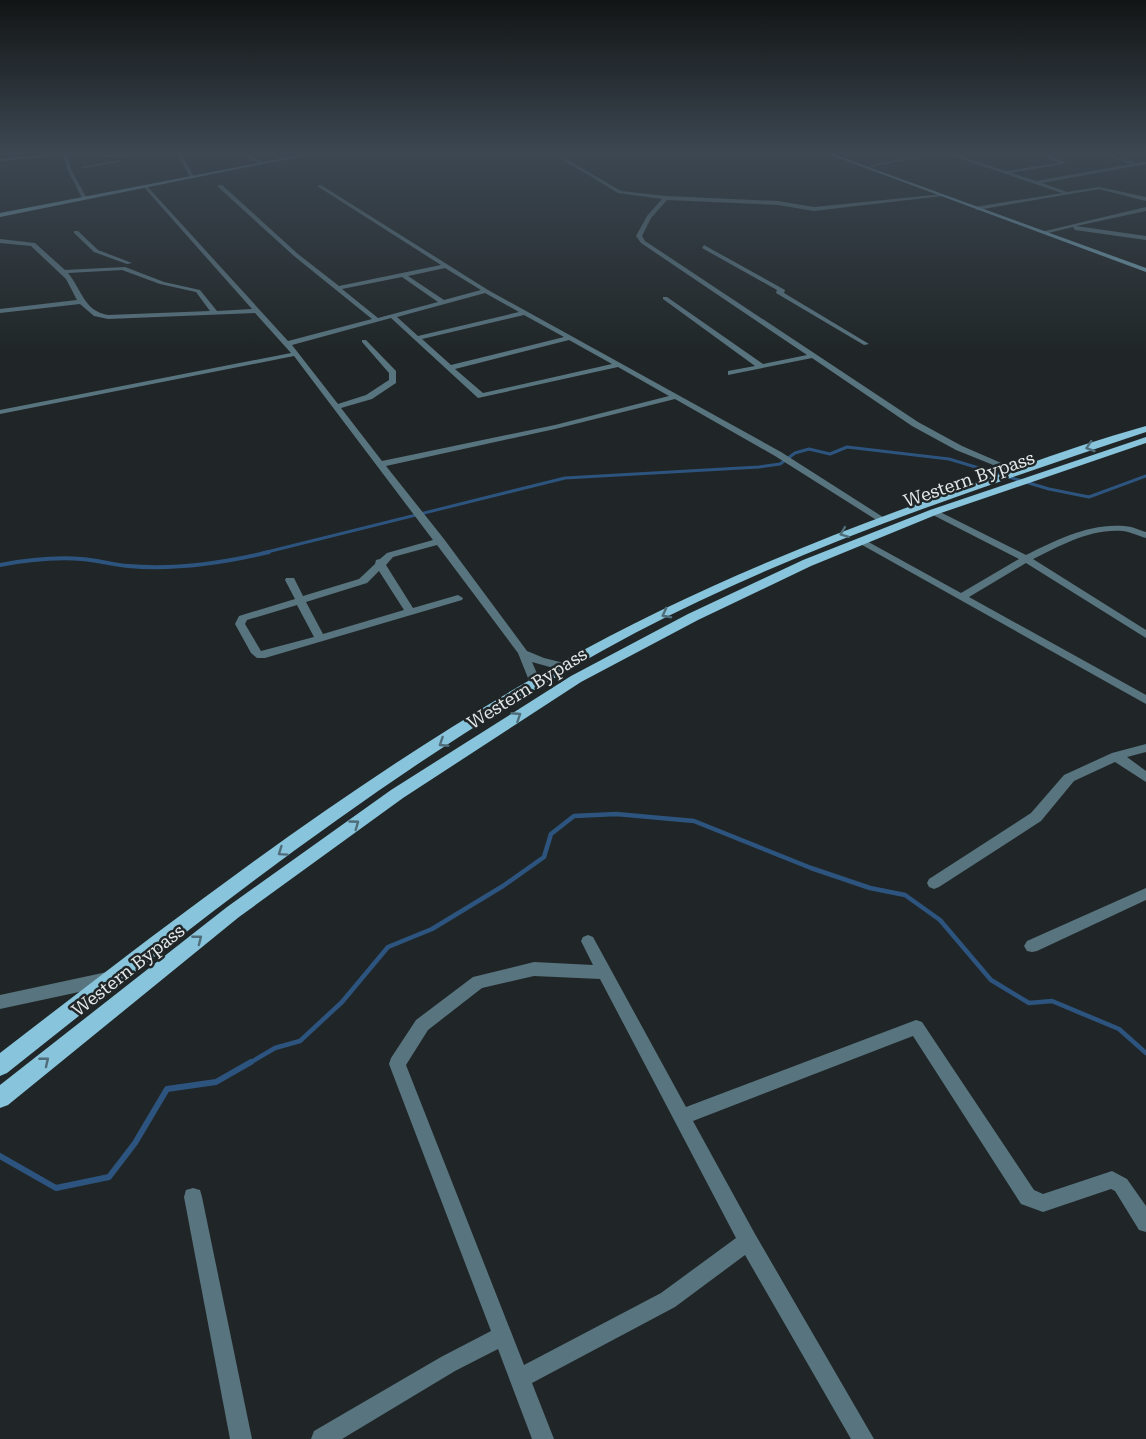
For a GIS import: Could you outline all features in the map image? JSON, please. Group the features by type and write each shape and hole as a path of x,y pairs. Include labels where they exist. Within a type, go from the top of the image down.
{"main road":[{"path":"1011,220 1146,270"},
{"name":"Western Bypass","path":"0,1066 218,897 382,782 564,667 740,578 881,519 1014,476 1146,429"},
{"name":"Western Bypass","path":"0,1098 232,912 397,794 576,679 755,586 934,512 1014,476 1146,440"}],"street":[{"path":"175,220 259,311 338,406 523,652 536,684"},
{"path":"258,220 296,255 377,320"},
{"path":"374,220 486,291 779,455 881,519"},
{"path":"648,220 640,239 811,356 933,434 1014,476"},
{"path":"1044,232 1098,220"},
{"path":"1068,227 1146,238"},
{"path":"76,232 96,251 130,264 135,270"},
{"path":"0,241 33,243 62,272 78,292 81,302 96,315 108,317 259,311"},
{"path":"704,247 781,291 866,344"},
{"path":"338,288 447,266"},
{"path":"62,272 106,267 135,270 162,283 198,291 216,314"},
{"path":"403,275 443,302"},
{"path":"287,344 486,291"},
{"path":"665,298 762,367"},
{"path":"0,311 81,302"},
{"path":"417,338 524,313"},
{"path":"392,316 479,395 487,397 619,365"},
{"path":"449,368 569,338"},
{"path":"338,406 369,397 393,381 393,373 364,341"},
{"path":"0,412 296,354"},
{"path":"730,374 811,356"},
{"path":"381,464 555,427 675,397"},
{"path":"934,512 1025,558 1146,635"},
{"path":"961,597 1006,573 1025,558 1049,545 1110,528 1125,527 1146,535"},
{"path":"441,541 390,555 379,562 372,574 363,581 243,618 240,624 259,655 458,598"},
{"path":"860,541 1146,700"},
{"path":"379,562 410,611"},
{"path":"290,580 320,638"},
{"path":"523,652 550,665 564,667"},
{"path":"934,883 1036,817 1069,778 1116,756 1146,748"},
{"path":"1116,756 1146,777"},
{"path":"1032,946 1144,899"},
{"path":"588,941 748,1240 863,1439"},
{"path":"543,1439 397,1065 422,1025 478,982 534,969 605,972"},
{"path":"0,1002 111,978"},
{"path":"682,1118 916,1027 1028,1197 1043,1203 1112,1180 1121,1185 1146,1223"},
{"path":"193,1197 242,1439"},
{"path":"519,1379 668,1300 748,1240"},
{"path":"322,1439 448,1364 504,1335"}],"waterway":[{"path":"263,553 565,478 759,467 780,464 795,453 809,449 830,454 847,447 949,459 1049,489 1089,497 1146,476"},
{"path":"0,565 62,558 128,566 181,566 269,552"},
{"path":"248,1064 275,1048 300,1041 342,1002 388,947 432,929 503,886 544,857 551,834 574,816 616,814 694,821 811,868 870,888 905,895 940,920 991,980 1029,1003 1052,1001 1119,1029 1146,1053"},
{"path":"0,1156 56,1188 109,1177 135,1143 167,1089 216,1082 251,1062"}]}
